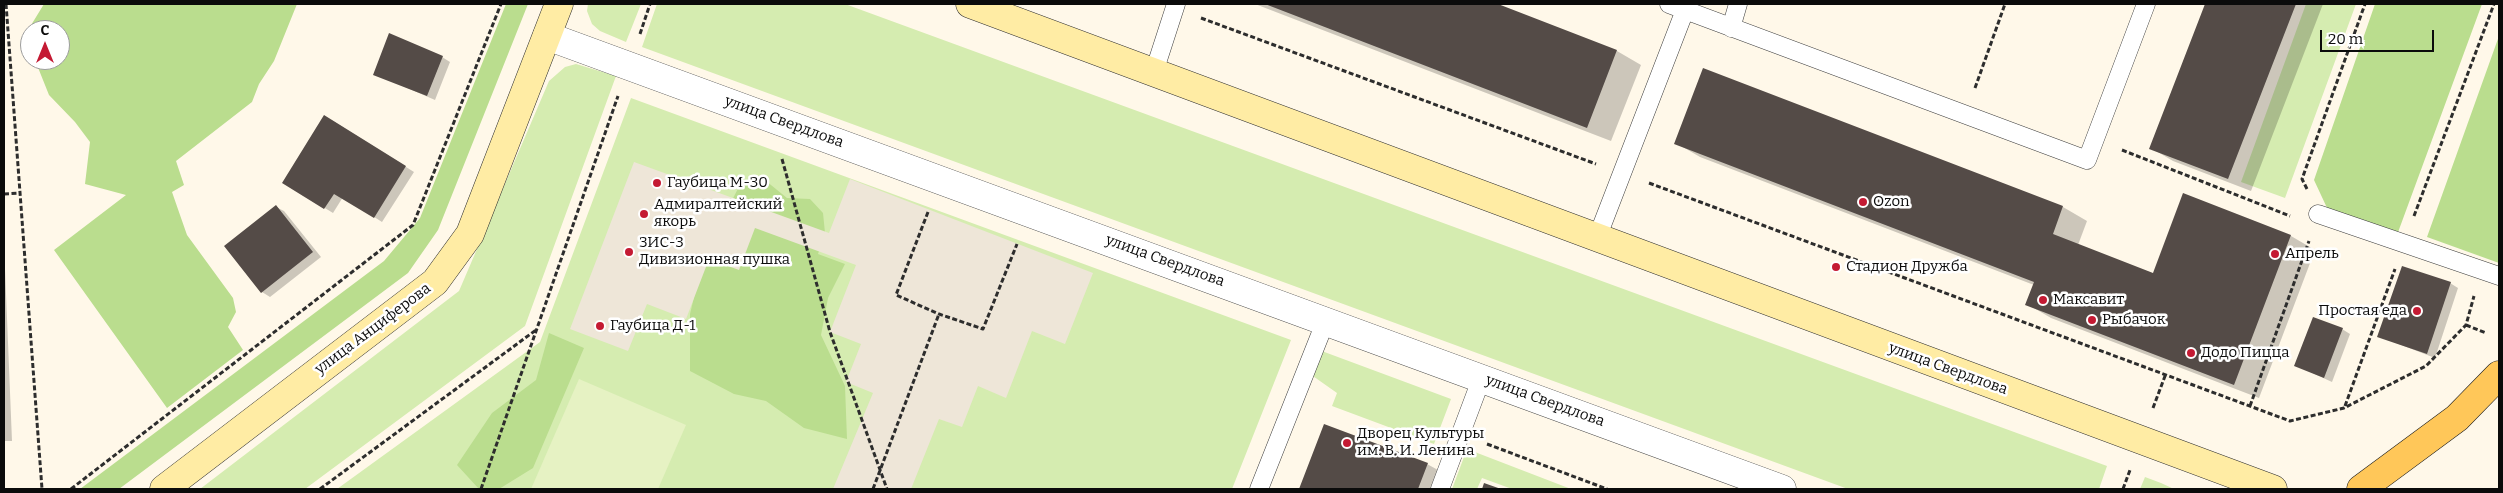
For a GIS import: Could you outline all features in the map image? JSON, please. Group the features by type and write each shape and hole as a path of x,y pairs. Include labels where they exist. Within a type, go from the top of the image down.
{"main road":[{"name":"улица Анциферова","path":"164,489 435,282 470,234 559,4"},
{"name":"улица Свердлова","path":"970,4 2273,489"},
{"path":"2361,489 2457,418 2499,376"},
{"name":"улица Свердлова","path":"2196,461 2222,489"}],"street":[{"name":"улица Свердлова","path":"547,36 1482,377 1782,489"}],"lane":[{"path":"1731,28 1738,4"},
{"path":"1596,238 1677,7 2086,160 2146,4"},
{"path":"1154,72 1175,6"},
{"path":"2316,220 2404,244 2499,276"},
{"path":"1259,489 1326,320"},
{"path":"1440,489 1482,377"}],"path":[{"path":"6,4 42,489"},
{"path":"71,489 413,225 501,4"},
{"path":"1966,115 2005,4"},
{"path":"2250,406 2316,220 2302,179 2365,4"},
{"path":"2344,408 2494,4"},
{"path":"1175,6 2290,421 2344,408 2426,366 2466,325 2481,270"},
{"path":"480,489 618,95"},
{"path":"2094,139 2316,220"},
{"path":"781,153 830,332 846,382 887,489"},
{"path":"4,194 20,193"},
{"path":"931,205 896,295 939,314 984,329 1020,239"},
{"path":"873,489 939,314"},
{"path":"2466,325 2486,333"},
{"path":"320,489 536,330"},
{"path":"1461,434 1607,489"}],"green space":[{"path":"44,4 297,4 274,61 259,84 252,102 176,161 184,185 172,192 187,235 233,298 236,312 228,327 243,350 167,408 54,250 126,195 85,184 90,142 75,122 49,95 39,70 70,70 70,20 34,20"},
{"path":"506,4 528,4 438,230 408,273 119,489 80,489 384,261 420,218"},
{"path":"588,4 641,4 626,42 600,31 592,24 587,11"},
{"path":"657,4 845,4 2107,466 2099,489 1848,489 642,47"},
{"path":"2306,4 2356,4 2285,198 2241,182"},
{"path":"2375,4 2482,4 2397,235 2328,210 2314,180"},
{"path":"2499,36 2499,263 2427,237"},
{"path":"576,64 616,76 525,326 305,489 200,489 459,291 549,81 565,67"},
{"path":"631,98 1291,340 1232,489 337,489 540,342"},
{"path":"743,179 766,181 787,198 810,199 823,213 825,233 818,254 845,264 828,298 821,335 845,386 847,439 804,428 766,401 734,394 690,371 690,314 702,264 716,231"},
{"path":"549,333 584,348 533,468 499,489 479,489 457,465 492,413 536,380"},
{"path":"1319,350 1451,399 1434,444 1332,406 1337,393 1310,374"},
{"path":"579,379 686,425 658,489 531,489"},
{"path":"1467,449 1571,489 1512,489 1482,478 1477,489 1452,489"},
{"path":"2145,477 2161,483 2174,489 2140,489"}],"shaded area":[{"path":"634,162 829,233 850,179 1093,273 1065,344 1032,331 1006,398 978,386 962,427 939,419 911,489 833,489 873,393 846,382 861,344 830,332 856,265 755,228 739,270 709,259 686,319 647,304 628,351 570,329"}],"building":[{"path":"1265,4 1498,4 1617,50 1587,128"},
{"path":"2205,4 2296,4 2228,179 2149,149"},
{"path":"389,33 443,56 427,96 373,75"},
{"path":"1703,68 2063,206 2053,234 2153,273 2183,193 2291,235 2234,385 2025,305 2034,282 1674,144"},
{"path":"324,115 406,166 374,218 334,194 324,209 282,183"},
{"path":"276,205 313,252 261,293 224,246"},
{"path":"2402,266 2451,282 2427,354 2377,337"},
{"path":"2313,317 2343,328 2324,378 2294,366"},
{"name":"Дворец Культуры им. В. И. Ленина","path":"1324,424 1428,463 1418,489 1299,489"},
{"name":"Дворец Культуры им. В. И. Ленина","path":"1484,483 1501,489 1482,489"}],"place":[{"name":"Гаубица М-30","path":"657,183"},
{"name":"Ozon","path":"1863,202"},
{"name":"Адмиралтейский якорь","path":"644,214"},
{"name":"ЗИС-3 Дивизионная пушка","path":"629,252"},
{"name":"Апрель","path":"2275,254"},
{"name":"Стадион Дружба","path":"1836,267"},
{"name":"Максавит","path":"2043,300"},
{"name":"Простая еда","path":"2417,311"},
{"name":"Рыбачок","path":"2092,320"},
{"name":"Гаубица Д-1","path":"600,326"},
{"name":"Додо Пицца","path":"2191,353"},
{"name":"Дворец Культуры им. В. И. Ленина","path":"1347,443"}]}
